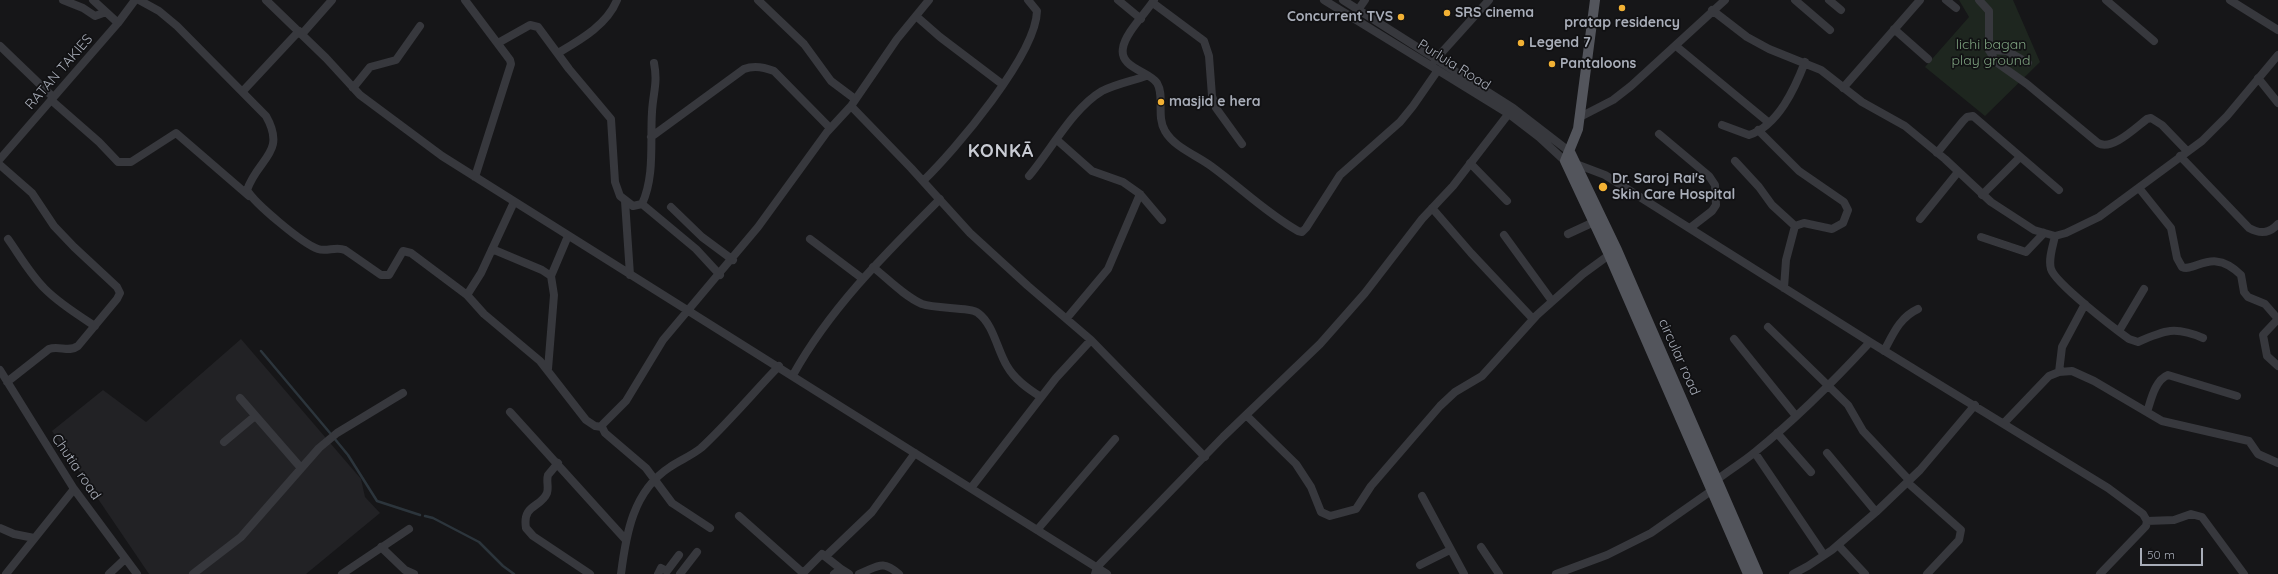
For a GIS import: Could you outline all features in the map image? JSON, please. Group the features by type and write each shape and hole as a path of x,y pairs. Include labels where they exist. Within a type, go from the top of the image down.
{"main road":[{"path":"1567,157 1575,139 1580,117 1595,0"},
{"name":"circular road","path":"1567,157 1576,164 1624,267 1748,574"},
{"name":"circular road","path":"1567,157 1594,222 1712,486 1758,574"}],"street":[{"path":"63,0 83,8 95,16 106,12"},
{"path":"93,0 118,23"},
{"name":"RATAN TAKIES","path":"0,159 118,23 135,0"},
{"path":"139,0 159,10 243,90 266,116 274,134 273,148 270,155 249,184 247,190 250,197"},
{"path":"266,0 300,32 360,95 436,152 971,488 1037,530 1096,571 1107,574"},
{"path":"243,90 332,0"},
{"path":"465,0 498,43 511,64 475,177"},
{"path":"558,53 590,33 612,9 617,0"},
{"path":"758,0 804,44 831,81 853,102 988,251 1091,340 1205,457"},
{"path":"602,428 607,418 626,401 650,360 688,310 720,276 830,128 853,102 929,0"},
{"path":"923,181 960,142 1002,84 1034,28 1037,11 1028,0"},
{"path":"1118,0 1141,19"},
{"name":"Purluia Road","path":"1324,0 1438,70 1511,111"},
{"name":"Purluia Road","path":"1343,0 1511,111 1567,157"},
{"path":"1358,10 1365,0"},
{"path":"1435,60 1489,0"},
{"path":"1580,117 1613,100 1631,86 1676,46 1712,10 1725,0"},
{"path":"1795,0 1830,30"},
{"path":"1829,0 1841,10"},
{"path":"1843,88 1920,0"},
{"path":"1946,0 1956,8"},
{"path":"1979,0 1988,11"},
{"path":"1990,0 1988,11 1989,50 1996,62 2102,146 2112,144 2147,119 2152,118 2162,125 2184,153 2249,228 2262,233 2269,231 2278,224"},
{"path":"2106,0 2154,41"},
{"path":"2230,0 2278,30"},
{"path":"1242,144 1216,108 1212,96 1209,56 1204,42 1154,1 1124,43 1123,54 1128,63 1156,83 1159,90 1162,122 1165,130 1171,138 1211,166 1268,211 1302,232 1306,228 1327,192 1340,175 1400,122 1438,70"},
{"path":"1712,10 1747,37 1785,56 1805,62 1821,70 1862,102 1905,126 1937,152 1982,195 2013,217 2044,233 2055,236 2066,233 2098,217 2202,141 2227,116 2278,55"},
{"path":"916,16 940,38 1002,84"},
{"path":"498,43 522,28 534,25 611,119 614,182 625,201 630,275"},
{"path":"353,88 370,67 396,60 420,26"},
{"path":"1894,29 1928,59"},
{"path":"0,46 118,162 131,162 176,133 250,197 307,243 319,249 339,247 376,272 387,276 389,275 400,254 406,250 467,295 484,314 548,369 586,420 595,426 602,428 609,438 646,468 665,494 678,508 710,528"},
{"path":"1676,46 1768,122"},
{"path":"1989,50 2007,51 2028,63"},
{"path":"642,204 650,178 652,110 656,87 654,62"},
{"path":"1722,125 1749,135 1758,130 1768,122 1792,91 1805,62"},
{"path":"651,138 744,69 756,67 765,67 774,71 830,128"},
{"path":"1029,176 1057,140 1095,96 1109,88 1146,76"},
{"path":"2258,78 2278,103"},
{"path":"1096,571 1246,415 1325,339 1432,208 1453,186 1470,162 1511,111"},
{"path":"1937,152 1963,121 1970,116 1978,119 2059,190"},
{"path":"1758,130 1799,171 1847,206 1846,220 1838,228 1825,229 1804,223 1795,226"},
{"path":"1659,134 1709,176 1715,185 1716,205 1712,211 1690,228"},
{"path":"1057,140 1092,171 1123,182 1140,194 1162,220"},
{"path":"1982,195 2020,157"},
{"path":"1735,160 1759,187 1772,205 1795,226"},
{"path":"1470,162 1507,201"},
{"path":"1576,164 1605,175 1884,351 1975,405 2108,488 2143,514 2147,521 2146,526 2100,574"},
{"path":"0,165 32,193 54,226 117,287 120,293 95,326 74,349 54,346 7,382"},
{"path":"1920,219 1958,172"},
{"path":"2139,188 2171,228 2177,258 2182,267 2189,267 2212,260 2228,266 2241,275 2244,292 2248,297 2264,304 2277,315 2263,335 2267,356 2278,366"},
{"path":"1067,318 1108,269 1140,194"},
{"path":"793,375 817,338 873,267 940,199"},
{"path":"625,201 633,206 642,204"},
{"path":"467,295 492,249 514,202"},
{"path":"642,204 696,249 720,276"},
{"path":"671,207 702,237 732,260"},
{"path":"1432,208 1471,253 1534,319"},
{"path":"1568,234 1594,222"},
{"path":"1784,288 1786,260 1795,226"},
{"path":"1980,237 2026,252 2044,233"},
{"path":"1504,235 1552,301"},
{"path":"548,369 554,295 551,276 568,236"},
{"path":"2055,236 2051,262 2052,273 2086,304 2129,339 2138,342 2156,333 2182,330 2203,338"},
{"path":"8,239 30,272 45,289 65,306 95,326"},
{"path":"810,239 864,279"},
{"path":"492,249 542,270 551,276"},
{"path":"1246,415 1296,464 1311,487 1321,512 1330,516 1348,512 1360,504 1371,486 1440,406 1455,392 1482,376 1552,301 1609,255"},
{"path":"873,267 921,303 947,309 971,309 978,312 993,334 1008,368 1018,380 1041,397"},
{"path":"2119,331 2144,289"},
{"path":"2059,372 2062,347 2086,304"},
{"path":"1884,351 1907,314 1918,309"},
{"path":"1768,327 1853,410 1863,431 1908,481 1959,528 1962,533 1959,540 1927,574"},
{"path":"1734,339 1796,416"},
{"path":"971,488 1041,397 1091,340"},
{"path":"1556,574 1607,555 1651,533 1754,453 1777,433 1830,386 1870,342"},
{"path":"621,574 625,539 630,520 637,505 655,479 669,467 700,448 778,366"},
{"name":"Chutia road","path":"0,370 74,489 137,574"},
{"path":"2004,423 2040,386 2059,372 2066,370 2081,374 2147,412 2175,425 2249,441 2258,454 2278,463"},
{"path":"2147,412 2156,388 2168,375 2237,396"},
{"path":"193,574 241,538 319,448 337,433 403,393"},
{"path":"240,398 301,468"},
{"path":"1793,574 1824,555 1876,512 1908,481 1975,405"},
{"path":"510,412 558,463 625,539"},
{"path":"224,442 255,416"},
{"path":"1777,433 1811,472"},
{"path":"1037,530 1115,439"},
{"path":"826,556 874,509 915,453"},
{"path":"1754,453 1824,555"},
{"path":"1827,453 1876,512"},
{"path":"558,463 548,475 547,492 545,497 530,508 526,514 526,528 533,536 590,574"},
{"path":"6,574 74,489"},
{"path":"1422,496 1464,574"},
{"path":"2147,521 2174,520 2191,514 2202,517 2244,574"},
{"path":"739,516 803,574 820,555 826,556 838,571 849,574"},
{"path":"0,528 14,534 34,538"},
{"path":"342,574 409,529"},
{"path":"1838,544 1865,574"},
{"path":"381,547 405,570 414,574"},
{"path":"1481,548 1499,574"},
{"path":"1420,565 1450,550"},
{"path":"680,574 697,552"},
{"path":"658,574 661,568 667,571 680,555"},
{"path":"109,574 125,559"},
{"path":"859,574 879,565 889,567 899,574"},
{"path":"883,574 889,567"}],"shaded area":[{"path":"241,339 361,479 365,497 380,513 306,574 149,574 52,431 103,390 146,422"}],"green space":[{"name":"lichi bagan play ground","path":"1959,0 2013,0 2040,62 1985,116 1925,67 1969,17"}],"waterway":[{"path":"261,351 330,433"},
{"path":"334,438 348,455 377,501 420,515"},
{"path":"425,516 433,518 479,542 503,566 514,574"}],"place":[{"name":"pratap residency","path":"1622,8"},
{"name":"SRS cinema","path":"1447,13"},
{"name":"Concurrent TVS","path":"1401,17"},
{"name":"Legend 7","path":"1521,43"},
{"name":"Pantaloons","path":"1552,64"},
{"name":"masjid e hera","path":"1161,102"},
{"name":"Dr. Saroj Rai's Skin Care Hospital","path":"1603,187"}],"district":[{"name":"KONKĀ","path":"1001,152"}]}
